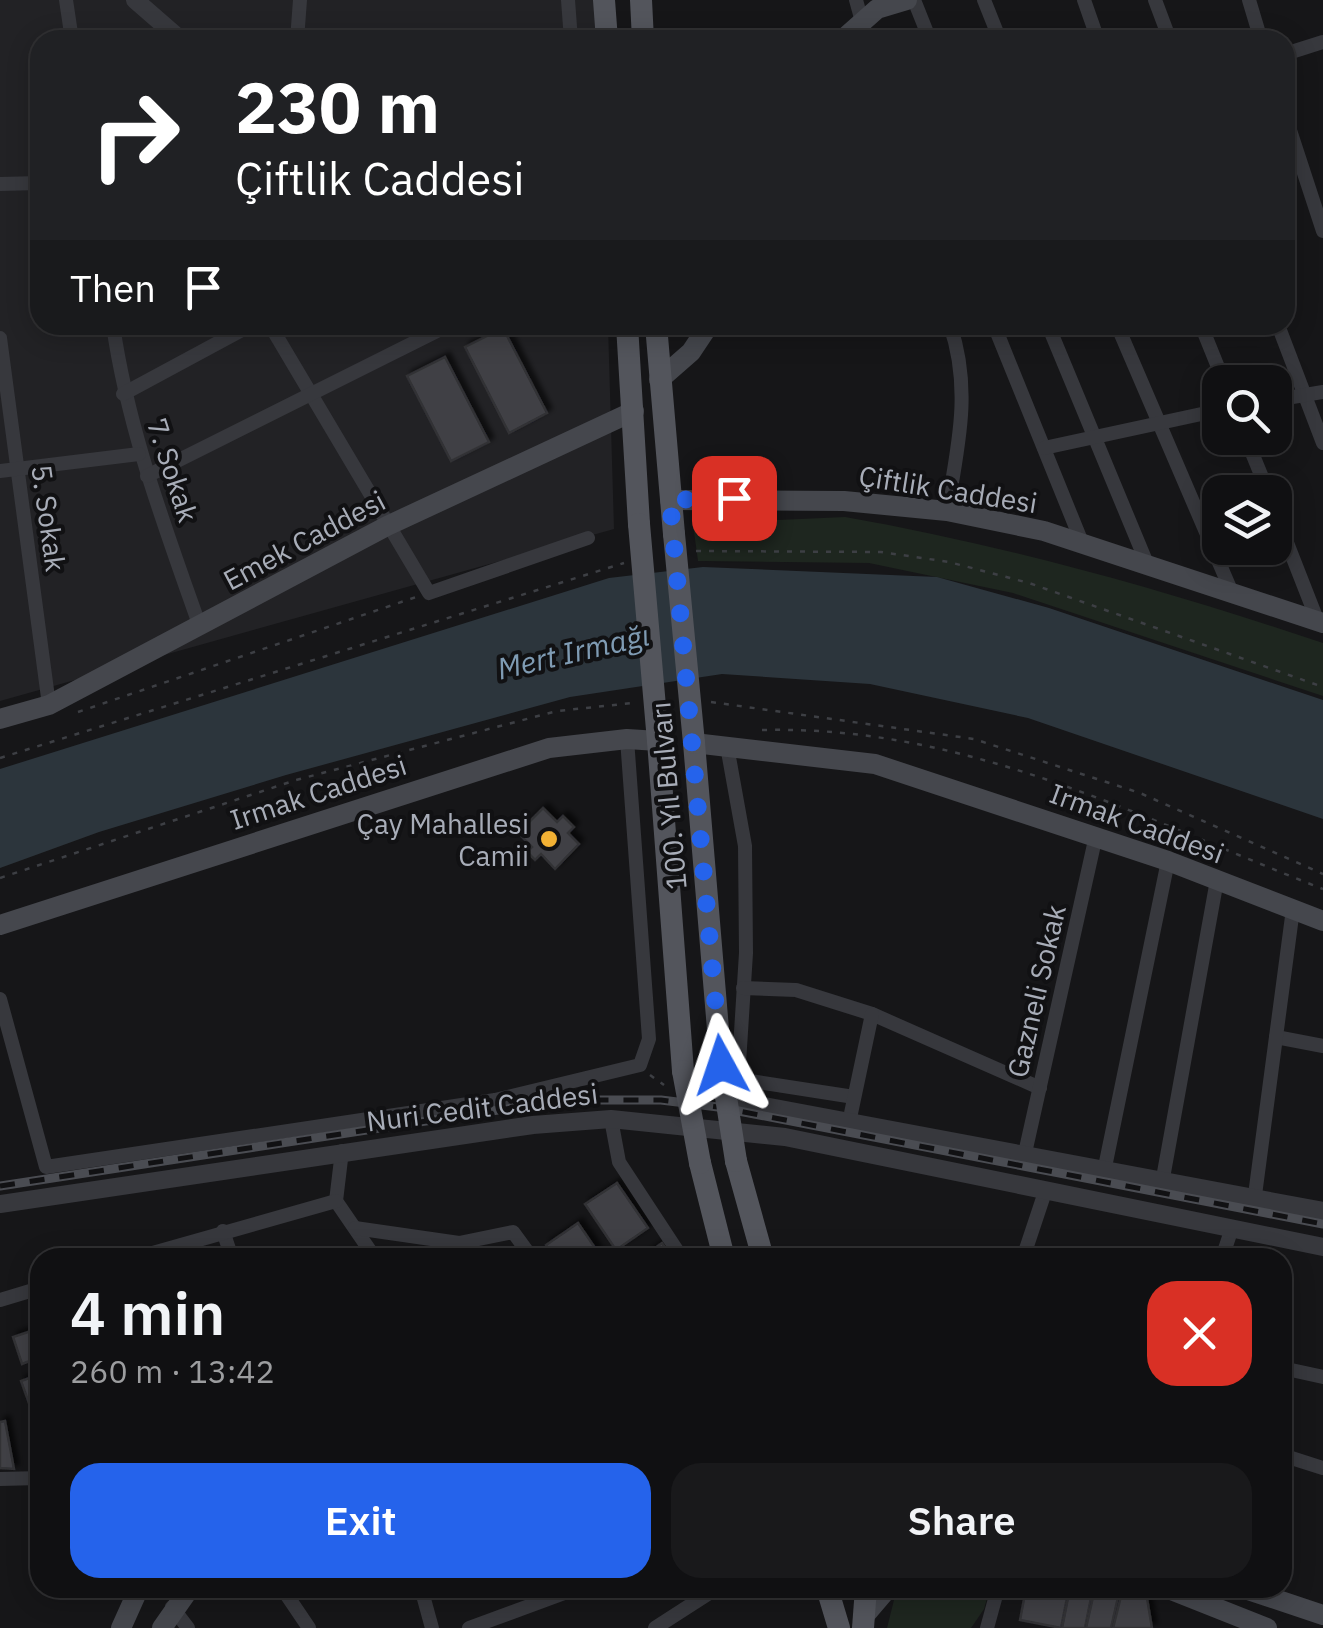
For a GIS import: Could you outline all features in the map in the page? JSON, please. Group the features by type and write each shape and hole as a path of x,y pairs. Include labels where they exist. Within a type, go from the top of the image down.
{"main road":[{"path":"604,0 606,30"},
{"path":"641,0 642,30"},
{"path":"861,20 877,9 910,0"},
{"name":"100. Yıl Bulvarı","path":"628,335 683,1070 700,1164 721,1248"},
{"name":"100. Yıl Bulvarı","path":"657,335 721,1065 736,1162 760,1248"},
{"path":"659,380 690,352 702,335"},
{"name":"Emek Caddesi","path":"0,718 49,705 135,656 200,627 387,526 634,411"},
{"name":"Çiftlik Caddesi","path":"670,500 844,501 947,511 1044,531 1321,622"},
{"name":"Irmak Caddesi","path":"0,924 549,748 627,739 658,742"},
{"name":"Irmak Caddesi","path":"694,743 874,764 1168,861 1323,920"},
{"path":"121,1628 134,1598"},
{"path":"162,1628 181,1598"},
{"path":"831,1598 839,1628"},
{"path":"864,1622 881,1598"},
{"path":"1191,1598 1267,1628"},
{"path":"1272,1598 1323,1615"}],"street":[{"path":"66,0 70,30"},
{"path":"134,0 169,30"},
{"path":"568,0 570,30"},
{"path":"910,0 925,30"},
{"path":"984,0 996,30"},
{"path":"1084,0 1094,30"},
{"path":"1155,0 1166,30"},
{"path":"1248,0 1258,30"},
{"path":"296,3 297,30"},
{"path":"1295,51 1323,42"},
{"path":"1295,144 1322,223"},
{"path":"0,184 30,182"},
{"name":"7. Sokak","path":"114,335 123,394 139,454 200,627"},
{"path":"123,394 232,335"},
{"path":"276,335 429,593 588,538"},
{"path":"147,476 429,335"},
{"path":"947,511 964,412 964,379 953,335"},
{"path":"998,335 1083,545"},
{"path":"1052,335 1148,567"},
{"path":"1121,335 1234,596"},
{"path":"1205,335 1217,365"},
{"path":"1282,335 1323,444"},
{"name":"5. Sokak","path":"0,338 4,406 18,468 49,705"},
{"path":"1292,396 1323,392"},
{"path":"1044,448 1202,414"},
{"path":"0,471 139,454"},
{"path":"1292,553 1321,622"},
{"name":"Nuri Cedit Caddesi","path":"0,999 46,1167 494,1100 640,1065 649,1039 627,739"},
{"path":"727,746 745,846 738,1079 854,1097"},
{"name":"Gazneli Sokak","path":"1025,1153 1096,840"},
{"path":"1106,1166 1168,861"},
{"path":"1162,1178 1217,880"},
{"path":"1254,1195 1294,909"},
{"path":"743,988 796,990 872,1014 1040,1088"},
{"path":"850,1118 872,1014"},
{"path":"1276,1037 1323,1046"},
{"path":"736,1101 850,1118 1323,1211"},
{"path":"611,1119 620,1162 676,1248"},
{"name":"Nuri Cedit Caddesi","path":"0,1204 342,1151 533,1125 611,1119 785,1136 1323,1246"},
{"path":"342,1151 336,1201 368,1248"},
{"path":"1026,1248 1046,1189"},
{"path":"167,1248 336,1201"},
{"path":"355,1228 458,1243 513,1232 525,1248"},
{"path":"1225,1248 1232,1228"},
{"path":"223,1231 229,1248"},
{"path":"0,1300 30,1291"},
{"path":"1292,1370 1323,1378"},
{"path":"1292,1458 1323,1468"},
{"path":"0,1479 30,1478"},
{"path":"289,1598 309,1628"},
{"path":"424,1598 432,1628"},
{"path":"469,1628 551,1598"},
{"path":"655,1628 702,1598"},
{"path":"988,1628 996,1598"},
{"path":"172,1607 188,1628"}],"path":[{"path":"71,714 429,593"},
{"path":"690,699 974,739 1140,793 1323,874"},
{"path":"0,878 296,780 557,711 654,701"},
{"path":"746,731 814,729 963,753 1081,788 1323,889"}],"shaded area":[{"path":"0,0 598,0 599,30 30,30 30,335 608,335 614,529 0,701"},
{"path":"845,517 967,541 1086,571 1323,643 1323,696 1013,593 869,563 698,561 693,524"},
{"path":"894,1598 987,1598 971,1628 887,1628"}],"water":[{"name":"Mert Irmağı","path":"703,567 937,577 1049,608 1323,700 1323,819 1028,718 870,684 722,674 570,697 286,775 99,832 0,868 0,769 609,578"}],"building":[{"path":"489,335 507,335 547,413 509,433 465,347"},
{"path":"445,357 489,442 451,461 407,376"},
{"name":"Çay Mahallesi Camii","path":"543,808 557,822 563,816 574,827 568,833 579,844 555,869 541,854 535,860 527,852 532,847 518,833"},
{"path":"617,1183 648,1228 615,1248 585,1204"},
{"path":"578,1223 595,1248 548,1248 546,1245"},
{"path":"30,1331 30,1361 22,1364 13,1337"},
{"path":"30,1378 30,1406 21,1381"},
{"path":"5,1421 14,1469 0,1468 0,1422"},
{"path":"1024,1598 1067,1598 1061,1628 1020,1620"},
{"path":"1068,1598 1091,1598 1085,1628 1062,1628"},
{"path":"1093,1598 1118,1598 1111,1628 1086,1628"},
{"path":"1120,1598 1147,1598 1152,1628 1113,1628"}],"railway":[{"path":"0,1186 564,1100 661,1100 718,1107 1323,1224"}],"place":[{"name":"Çay Mahallesi Camii","path":"549,839"}],"route":[{"path":"721,1065 670,500 734,498"}]}
